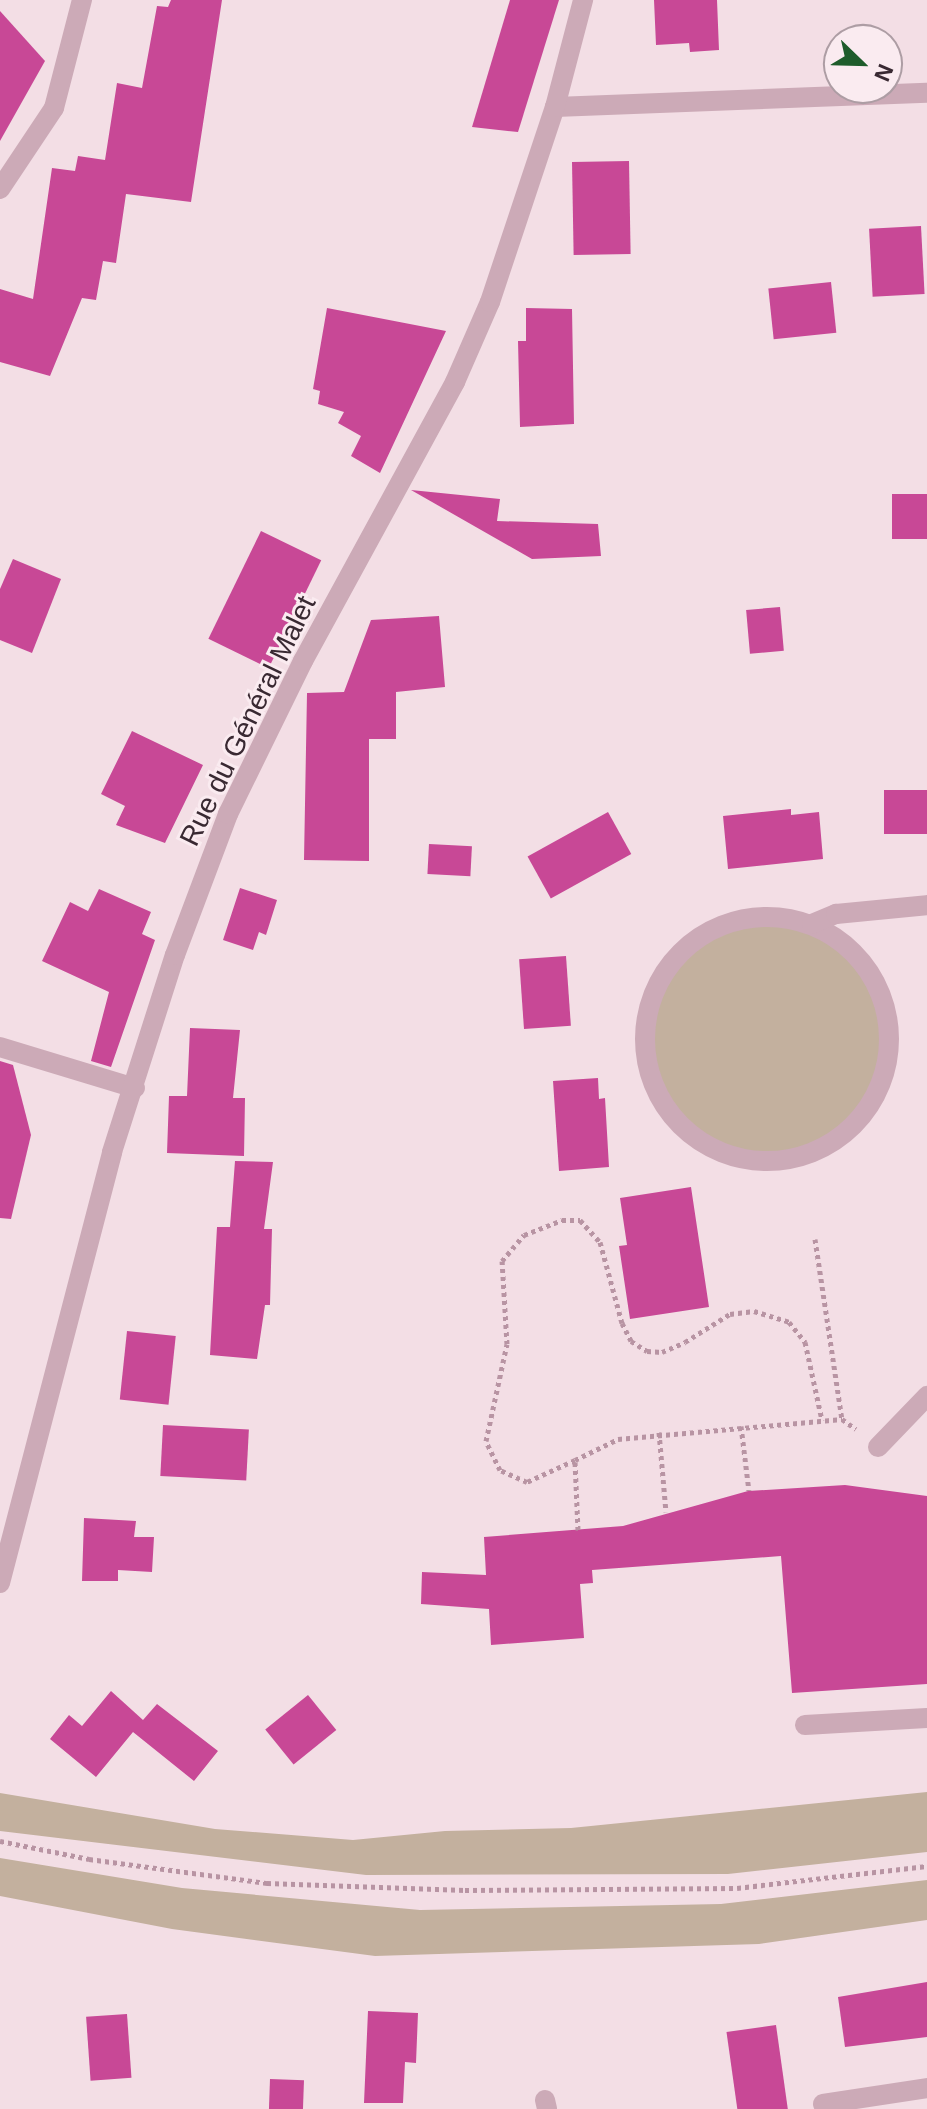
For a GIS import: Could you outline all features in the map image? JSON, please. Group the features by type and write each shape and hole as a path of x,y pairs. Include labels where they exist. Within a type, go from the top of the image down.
{"street":[{"path":"0,189 54,108 82,0"},
{"name":"Rue du Général Malet","path":"0,1583 112,1152 135,1088 175,955 228,814 303,661 455,382 490,302 555,107 583,0"},
{"path":"555,107 927,93"},
{"path":"812,924 847,945 873,977 888,1015 885,1069 876,1095 851,1128 818,1151 778,1162 737,1159 700,1143 680,1125 650,1081 643,1041 650,1001 668,965 697,937 733,920 773,916 812,924 836,914 927,905"},
{"path":"0,1047 135,1088"},
{"path":"878,1447 927,1396"},
{"path":"805,1725 927,1718"},
{"path":"823,2104 927,2088"}],"path":[{"path":"815,1239 842,1419 659,1432 618,1439 527,1482 500,1470 486,1441 507,1344 502,1261 524,1235 562,1220 580,1220 596,1235 622,1323 631,1341 647,1351 662,1352 685,1342 730,1314 754,1311 789,1322 805,1342 822,1420"},
{"path":"741,1426 749,1491"},
{"path":"659,1432 666,1512"},
{"path":"575,1460 578,1530"},
{"path":"0,1841 89,1859 267,1883 465,1890 737,1888 927,1866"}],"shaded area":[{"path":"767,917 791,919 814,926 835,937 853,953 869,971 880,992 887,1015 887,1063 880,1086 869,1107 853,1125 835,1141 814,1152 791,1159 767,1161 743,1159 720,1152 699,1141 681,1125 665,1107 654,1086 647,1063 645,1039 647,1015 654,992 665,971 681,953 699,937 720,926 743,919"},
{"path":"927,1792 927,1852 728,1874 366,1875 0,1831 0,1793 215,1829 353,1840 445,1831 571,1828"},
{"path":"0,1858 182,1888 420,1910 721,1904 927,1880 927,1920 759,1944 375,1956 172,1929 0,1896"}],"building":[{"path":"171,0 222,0 191,202 126,194 116,263 103,261 96,300 82,298 50,376 0,362 0,289 33,299 52,168 75,171 78,156 105,160 117,83 142,88 157,6 168,7"},
{"path":"510,0 559,0 518,132 472,127"},
{"path":"654,0 717,0 719,50 690,52 689,43 656,45"},
{"path":"0,11 45,61 0,141"},
{"path":"629,161 631,254 574,255 572,162"},
{"path":"921,226 925,294 873,297 869,229"},
{"path":"831,282 836,333 774,339 768,289"},
{"path":"327,308 446,331 380,473 351,456 361,436 338,423 344,412 318,404 320,391 313,389"},
{"path":"526,308 572,309 574,424 520,427 518,341 526,341"},
{"path":"411,490 500,499 497,521 598,524 601,556 532,559"},
{"path":"892,494 927,494 927,539 892,539"},
{"path":"261,531 321,560 269,668 208,639"},
{"path":"13,559 61,579 32,653 0,640 0,589"},
{"path":"780,607 784,651 750,654 746,610"},
{"path":"439,616 445,687 396,692 396,739 369,739 369,861 304,860 307,693 344,692 371,620"},
{"path":"132,731 203,765 165,843 116,825 125,806 101,794"},
{"path":"884,790 927,790 927,834 884,834"},
{"path":"791,809 791,815 819,812 823,859 728,869 723,816"},
{"path":"608,812 631,854 551,899 528,857"},
{"path":"429,844 472,846 470,876 427,874"},
{"path":"240,888 277,900 266,935 259,932 253,950 223,940"},
{"path":"99,889 151,912 142,934 155,940 111,1067 91,1061 109,992 42,961 70,902 88,911"},
{"path":"566,956 571,1026 524,1029 519,959"},
{"path":"190,1028 240,1030 233,1098 245,1098 244,1156 167,1153 169,1096 187,1096"},
{"path":"0,1061 13,1065 31,1135 11,1219 0,1218"},
{"path":"598,1078 599,1099 605,1098 609,1167 559,1171 553,1081"},
{"path":"235,1161 273,1162 264,1229 272,1229 270,1305 265,1305 257,1359 210,1355 217,1227 230,1227"},
{"path":"691,1187 709,1307 630,1319 619,1246 627,1245 620,1198"},
{"path":"127,1331 176,1336 169,1405 120,1400"},
{"path":"163,1425 249,1430 246,1480 160,1476"},
{"path":"845,1485 927,1496 927,1684 792,1693 781,1556 592,1570 593,1583 580,1584 584,1638 491,1645 489,1609 421,1604 422,1572 486,1575 484,1537 623,1526 748,1491"},
{"path":"84,1518 136,1521 134,1537 154,1537 152,1572 118,1570 118,1581 82,1581"},
{"path":"111,1691 143,1720 157,1704 218,1751 194,1781 133,1732 96,1777 50,1739 69,1715 82,1726"},
{"path":"308,1695 336,1730 294,1765 265,1730"},
{"path":"927,1982 927,2037 845,2047 838,1997"},
{"path":"368,2011 418,2013 416,2063 405,2062 403,2103 364,2103"},
{"path":"127,2014 131,2078 91,2081 86,2017"},
{"path":"776,2025 788,2109 737,2109 726,2032"},
{"path":"270,2079 304,2080 303,2109 269,2109"}]}
